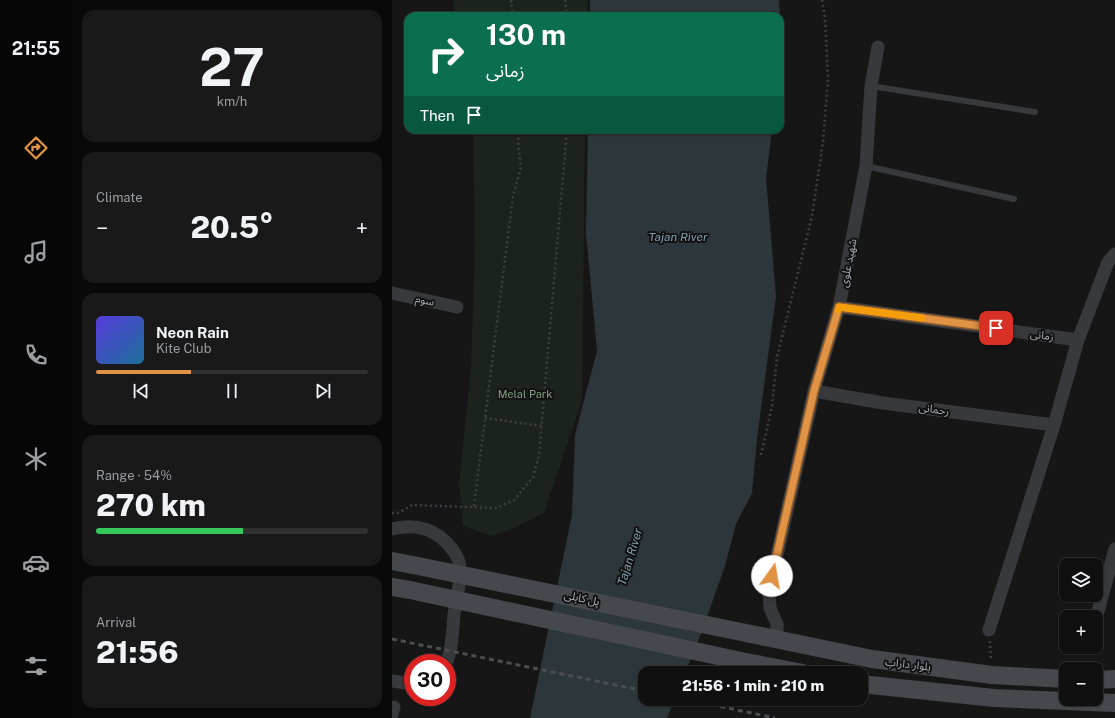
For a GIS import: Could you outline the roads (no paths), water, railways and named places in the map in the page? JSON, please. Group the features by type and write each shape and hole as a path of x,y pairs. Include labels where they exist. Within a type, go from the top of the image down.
{"main road":[{"name":"پل کابلی","path":"392,561 751,634"},
{"path":"392,587 767,666"},
{"name":"بلوار داراب","path":"751,634 872,659 992,675 1059,678"},
{"path":"1103,680 1115,679"},
{"path":"868,685 994,698 1115,702"}],"street":[{"name":"شهید علوی","path":"777,639 777,624 770,608 769,591 814,391 839,307 866,166 872,86 878,47"},
{"path":"989,630 1054,425 1078,340 1108,262 1115,254"},
{"name":"سوم","path":"392,293 457,307"},
{"name":"زمانی","path":"839,307 1078,340"},
{"name":"رحمانی","path":"814,391 891,404 1054,425"},
{"path":"392,529 404,526 419,527 434,532 446,541 455,553 460,568 453,631 448,654"},
{"path":"1098,610 1115,549"},
{"path":"392,681 404,683"}],"lane":[{"path":"872,86 1035,112"},
{"path":"866,166 1014,199"}],"water":[{"path":"590,0 779,0 780,12 590,12"},
{"name":"Tajan River","path":"588,134 772,134 766,178 776,296 757,439 752,493 736,524 725,566 688,666 638,666 638,706 672,706 667,718 530,718 572,515 575,435 597,351 586,233"}],"railway":[{"path":"392,639 638,690"},
{"path":"718,706 775,718"}],"park label":[{"name":"Melal Park","path":"525,394"}]}
